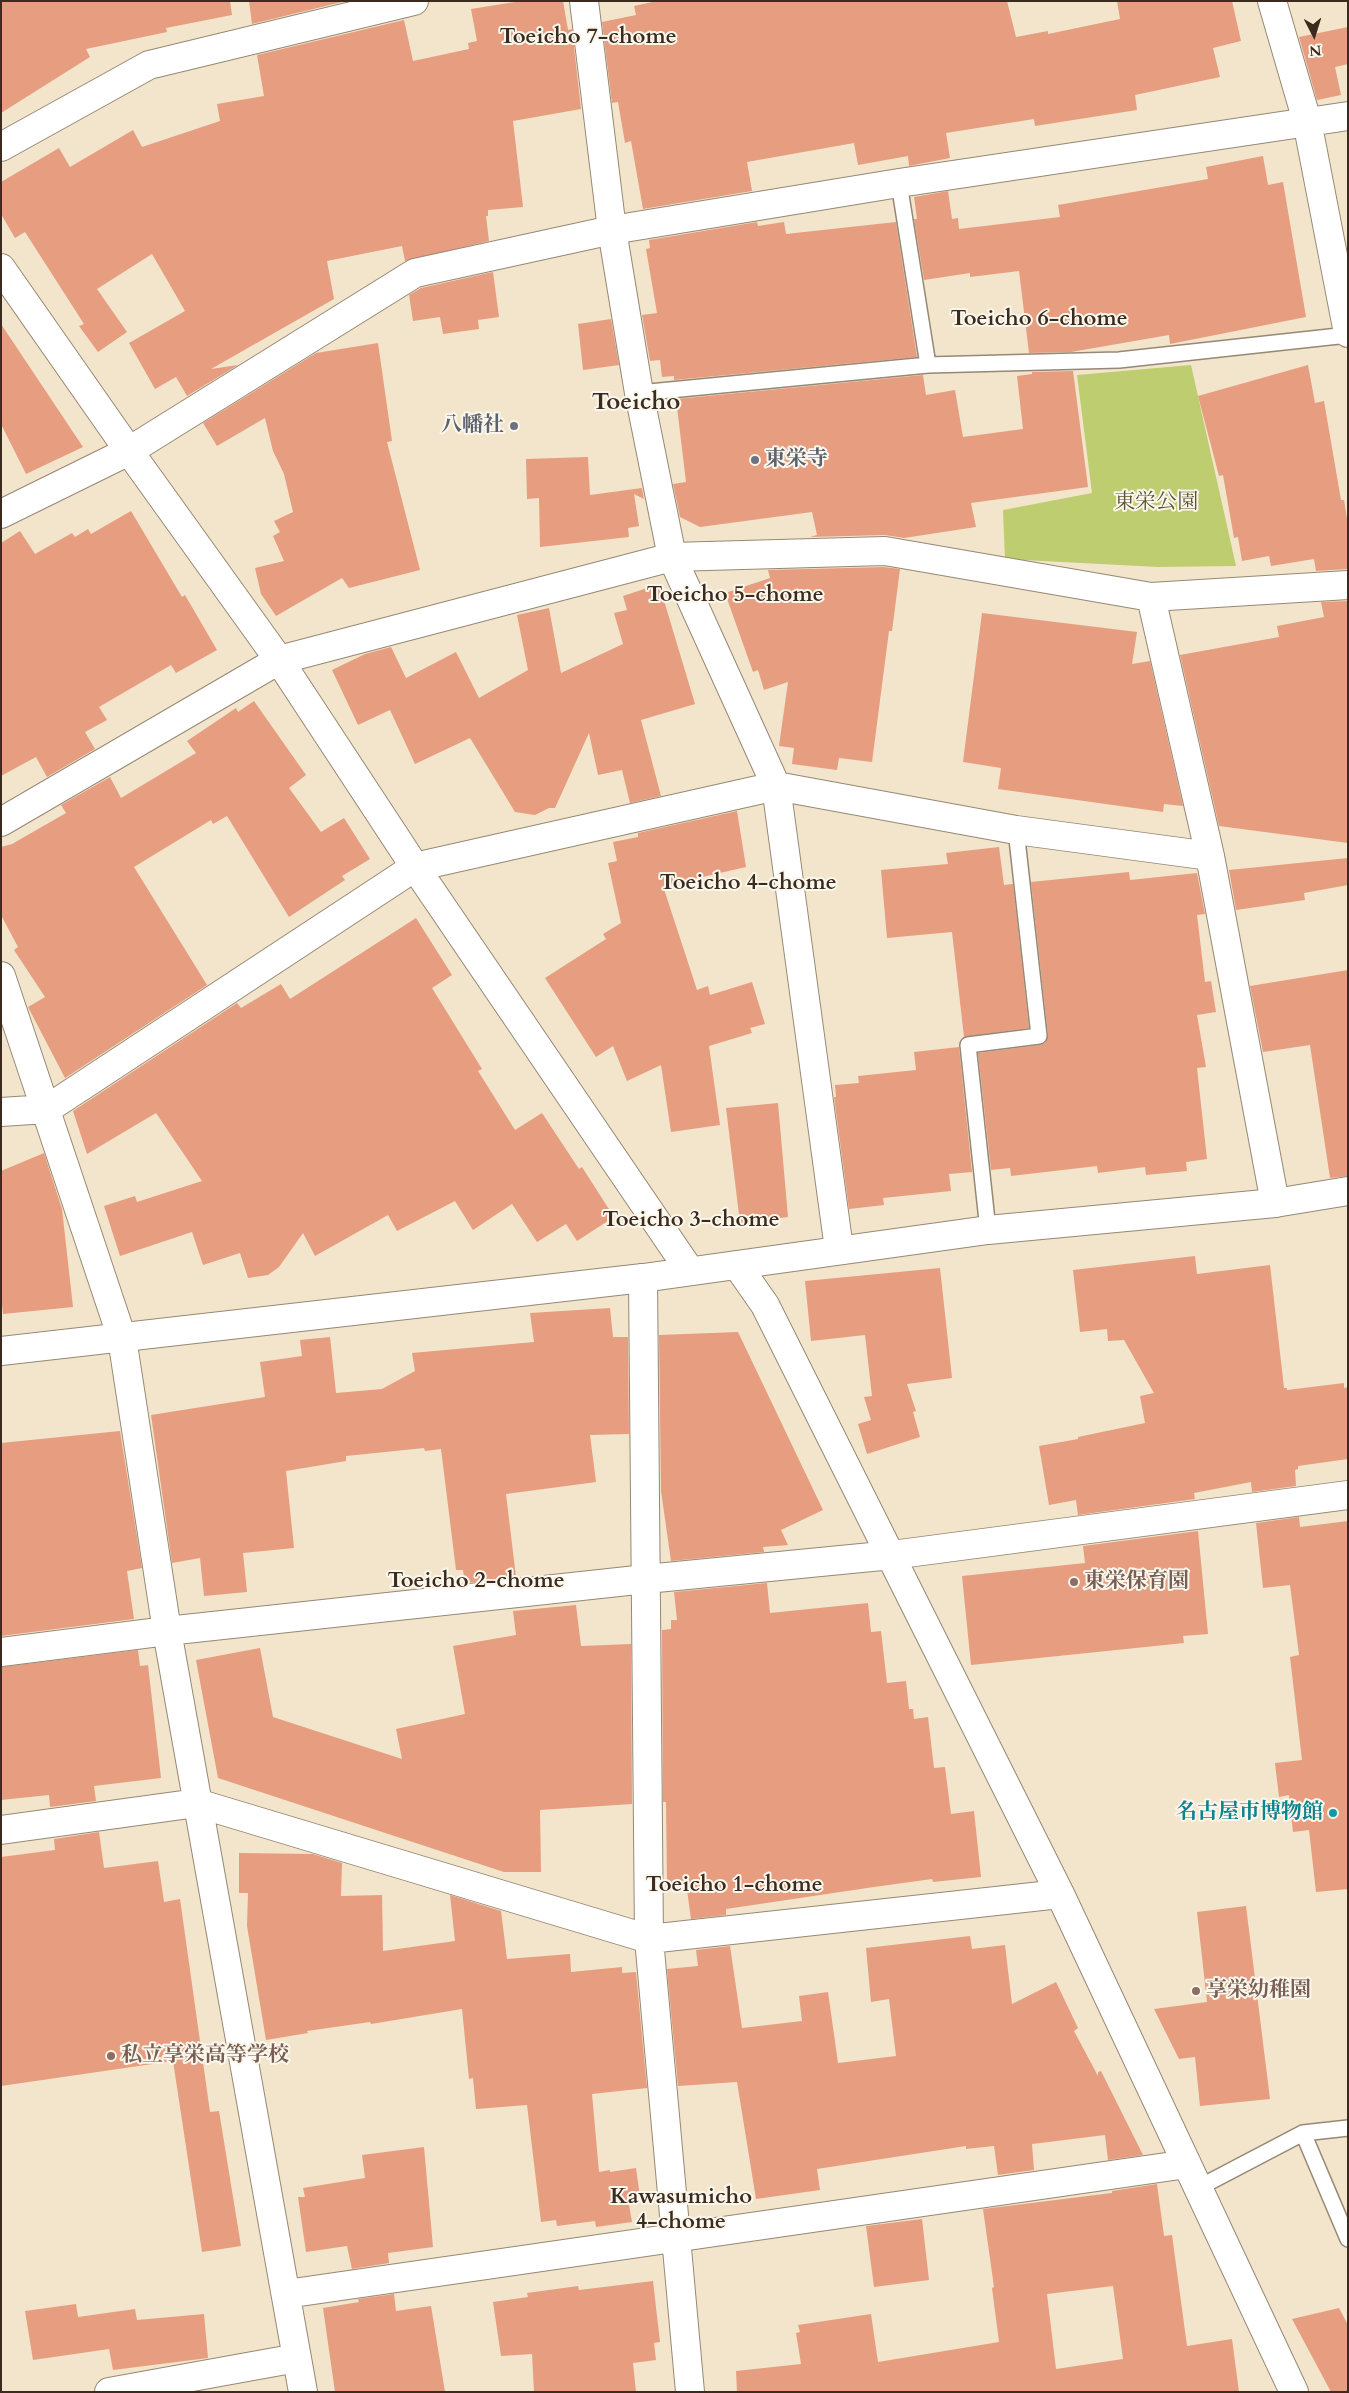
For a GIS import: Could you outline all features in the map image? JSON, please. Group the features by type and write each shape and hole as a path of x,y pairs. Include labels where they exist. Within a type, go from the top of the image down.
{"street":[{"path":"1,147 149,65 414,1"},
{"path":"584,1 612,230 639,393 672,557 776,786 839,1249"},
{"path":"1272,1 1307,121 1348,334"},
{"path":"1,514 129,451 415,273 612,230 899,183 1348,116"},
{"path":"1,268 279,660 690,1271"},
{"path":"1,822 279,660 672,557 885,551 1152,597 1348,584"},
{"path":"1152,597 1210,856 1275,1203"},
{"path":"1,1112 47,1108 416,866 776,786 1016,830 1210,856"},
{"path":"1,976 47,1108 122,1338 167,1631 303,2392"},
{"path":"1,1351 643,1278 737,1266 839,1249 988,1230 1275,1203 1348,1192"},
{"path":"737,1266 765,1305 892,1555 1060,1894 1294,2392"},
{"path":"643,1278 649,1939 690,2392"},
{"path":"1,1652 167,1631 646,1579 892,1555 1348,1495"},
{"path":"1,1830 197,1803 649,1939 1060,1894"},
{"path":"286,2294 1187,2164"},
{"path":"109,2392 297,2358"}],"lane":[{"path":"899,183 928,365"},
{"path":"639,393 928,365 1119,360 1348,334"},
{"path":"988,1230 968,1046 1039,1036 1016,830"},
{"path":"1198,2188 1303,2133 1348,2128"},
{"path":"1303,2133 1348,2239"}],"green space":[{"name":"東栄公園","path":"1191,365 1236,566 1158,567 1005,559 1003,510 1092,493 1077,375"}],"building":[{"path":"1,1 230,1 232,15 166,28 167,32 86,49 90,57 1,113"},
{"path":"249,1 346,1 252,24"},
{"path":"521,1 563,1 568,30 572,29 581,109 513,121 523,207 488,210 488,216 486,216 489,241 405,261 402,246 327,261 334,299 211,369 238,365 187,396 176,377 155,389 129,343 185,311 152,254 97,289 127,332 98,352 79,326 84,324 25,232 15,238 1,214 1,182 59,148 70,167 133,130 142,147 220,121 217,104 264,96 257,55 404,20 413,61 469,49 468,43 477,41 471,9"},
{"path":"657,1 1007,1 1016,37 1048,31 1048,34 1120,19 1117,1 1232,1 1241,41 1213,48 1220,77 1135,95 1137,110 1035,126 1034,119 946,133 950,158 909,166 908,156 858,165 854,143 747,162 752,191 643,209 631,141 625,143 618,102 612,103 602,22 636,15 634,6"},
{"path":"1348,27 1348,64 1335,67 1341,95 1317,100 1299,37"},
{"path":"1263,156 1268,185 1283,182 1306,317 1170,344 1169,335 1071,352 1029,353 1019,271 970,277 970,273 924,280 914,219 917,219 914,197 948,191 952,219 958,218 959,229 1060,217 1058,205 1208,179 1206,167"},
{"path":"757,222 758,226 784,222 786,234 896,222 917,357 674,380 674,376 662,377 660,360 650,361 642,315 657,313 646,249 650,248 649,240"},
{"path":"493,272 499,317 478,320 479,329 443,334 440,317 413,321 409,295 421,288"},
{"path":"611,319 619,365 583,370 578,324"},
{"path":"1,324 83,447 26,474 1,424"},
{"path":"378,343 392,441 387,442 420,570 349,588 342,578 276,616 261,594 255,568 284,561 273,536 280,532 274,521 293,512 284,474 273,451 265,418 217,446 203,423 316,353"},
{"path":"1308,365 1315,403 1324,401 1341,500 1344,500 1348,525 1348,569 1316,571 1314,559 1271,566 1269,556 1242,561 1238,537 1234,538 1223,475 1219,476 1198,396"},
{"path":"1073,371 1088,487 971,503 976,527 904,538 885,535 810,537 817,535 812,512 700,527 680,517 673,484 686,482 676,399 923,375 926,395 955,390 963,437 1023,429 1017,376 1032,374 1032,372"},
{"path":"588,457 590,495 642,488 644,499 634,494 639,526 628,528 629,537 540,547 539,498 527,499 526,459"},
{"path":"131,511 182,597 185,595 217,650 176,673 171,665 99,707 107,720 85,732 95,749 47,777 36,757 1,776 1,543 20,531 35,554 72,533 75,537 88,529 91,534"},
{"path":"884,567 900,569 892,631 889,631 872,762 839,758 837,770 792,764 794,748 779,746 788,682 764,690 758,670 753,672 725,593 770,578 768,570"},
{"path":"659,584 695,704 641,720 661,796 630,803 622,770 598,775 589,733 555,808 549,808 535,815 515,812 470,738 415,764 390,710 358,725 332,670 365,654 391,647 406,678 456,652 479,698 528,670 517,615 549,608 561,673 623,644 614,613 627,610 623,596"},
{"path":"1348,601 1348,843 1219,826 1180,655 1279,637 1277,626 1324,617 1321,602"},
{"path":"982,613 1137,632 1132,664 1150,661 1183,806 1164,804 1163,812 998,789 1001,768 963,762"},
{"path":"254,701 306,775 289,788 321,832 344,818 370,859 342,876 345,880 289,917 227,816 213,824 211,820 134,867 207,985 65,1078 28,1007 45,997 14,950 18,947 1,915 1,847 12,844 66,813 61,805 110,777 121,798 196,753 187,741 236,708 238,712"},
{"path":"737,811 746,867 663,886 697,990 708,986 710,995 752,982 765,1024 750,1028 752,1033 709,1046 720,1125 671,1132 661,1065 627,1081 613,1046 596,1057 545,978 606,939 603,934 621,923 608,863 617,861 613,842 638,837 638,833"},
{"path":"999,847 1004,885 1013,884 1029,1028 964,1037 952,932 887,938 881,870 948,864 946,853"},
{"path":"1348,858 1348,885 1304,893 1305,900 1236,910 1229,870"},
{"path":"1129,872 1130,880 1197,873 1205,914 1197,915 1205,982 1211,981 1216,1012 1197,1015 1206,1067 1197,1068 1207,1159 1186,1162 1187,1171 1146,1175 1145,1167 1098,1173 1097,1166 1011,1176 1010,1168 991,1170 978,1053 1040,1045 1045,1043 1048,1035 1031,882"},
{"path":"416,918 452,975 432,988 482,1069 478,1071 515,1130 542,1113 579,1169 582,1167 614,1217 577,1241 566,1224 537,1242 512,1204 473,1230 455,1201 397,1231 388,1215 315,1256 303,1233 279,1267 268,1275 248,1278 240,1253 203,1265 192,1232 120,1256 104,1206 135,1196 137,1202 202,1181 156,1113 87,1154 73,1111 237,1003 241,1008 281,984 290,999"},
{"path":"1348,970 1348,1176 1330,1178 1310,1045 1263,1052 1250,986"},
{"path":"959,1047 972,1172 949,1174 951,1191 883,1198 884,1205 849,1209 834,1097 836,1097 835,1085 859,1083 858,1076 916,1070 914,1052"},
{"path":"778,1103 788,1217 740,1223 726,1108"},
{"path":"44,1153 62,1209 73,1307 3,1314 1,1295 1,1171"},
{"path":"1195,1256 1197,1274 1270,1265 1284,1388 1287,1388 1287,1390 1344,1383 1344,1388 1348,1387 1348,1459 1298,1466 1298,1469 1295,1470 1296,1486 1252,1492 1251,1482 1194,1493 1195,1499 1078,1515 1076,1500 1049,1505 1039,1446 1145,1423 1140,1396 1154,1393 1124,1340 1108,1341 1107,1329 1080,1332 1073,1270"},
{"path":"940,1268 952,1378 907,1384 916,1411 913,1412 920,1437 867,1454 858,1424 871,1420 864,1397 872,1396 865,1335 811,1341 805,1281"},
{"path":"610,1308 613,1337 628,1337 629,1434 590,1435 596,1482 506,1494 516,1577 465,1583 463,1570 456,1570 441,1449 425,1451 424,1448 346,1456 346,1461 286,1471 294,1548 243,1553 247,1592 204,1596 200,1558 172,1563 151,1415 265,1397 260,1362 302,1356 300,1340 330,1337 336,1393 382,1389 415,1371 412,1353 534,1342 530,1313"},
{"path":"738,1332 823,1510 781,1530 788,1545 763,1547 764,1552 671,1561 661,1491 659,1335"},
{"path":"120,1431 142,1568 127,1571 134,1619 1,1636 1,1443"},
{"path":"1299,1517 1300,1527 1348,1521 1348,1889 1316,1892 1309,1830 1293,1832 1289,1795 1279,1797 1275,1763 1302,1760 1290,1657 1299,1655 1290,1585 1263,1588 1256,1523"},
{"name":"東栄保育園","path":"1198,1531 1208,1634 1183,1636 1184,1643 971,1665 962,1576 1085,1563 1083,1546"},
{"path":"767,1583 770,1613 868,1603 871,1632 881,1631 887,1683 906,1681 909,1709 913,1709 914,1719 928,1717 934,1768 945,1767 951,1814 974,1811 981,1877 933,1882 932,1879 874,1887 726,1909 726,1915 691,1919 686,1883 667,1885 666,1802 663,1802 662,1630 671,1629 671,1620 677,1620 674,1592"},
{"path":"576,1605 581,1646 631,1644 632,1804 540,1810 541,1872 504,1872 218,1778 196,1660 260,1648 273,1717 402,1759 396,1729 465,1714 453,1646 516,1635 513,1611"},
{"path":"138,1650 140,1666 148,1665 161,1778 94,1786 96,1801 50,1807 49,1795 1,1800 1,1667"},
{"path":"99,1832 104,1868 158,1861 164,1902 180,1899 210,2112 219,2111 241,2246 202,2252 173,2061 1,2086 1,1857 55,1850 54,1839"},
{"path":"239,1853 313,1854 342,1863 341,1896 382,1895 383,1951 455,1941 450,1895 501,1911 507,1959 570,1954 571,1972 622,1967 622,1973 636,1972 647,2088 592,2094 599,2172 636,2168 640,2197 628,2199 632,2222 596,2227 595,2221 557,2226 556,2220 541,2222 527,2105 476,2109 473,2078 469,2079 462,2009 371,2024 370,2022 307,2031 308,2033 266,2040 247,1926 248,1893 239,1893"},
{"path":"1246,1906 1270,2099 1200,2106 1195,2057 1179,2059 1154,2009 1207,2002 1197,1912"},
{"path":"970,1936 972,1949 1005,1945 1012,2004 1056,1982 1078,2028 1074,2031 1098,2076 1098,2072 1101,2071 1143,2155 1108,2160 1105,2135 1032,2144 1034,2170 998,2175 994,2146 966,2149 966,2146 817,2169 820,2190 756,2199 737,2082 678,2086 667,1969 698,1966 696,1950 730,1946 742,2028 802,2021 799,1996 828,1992 838,2063 896,2056 889,1999 871,2002 866,1948"},
{"path":"424,2147 433,2247 388,2253 389,2263 352,2269 347,2246 306,2252 298,2197 305,2197 303,2188 365,2178 362,2155"},
{"path":"1157,2184 1164,2236 1172,2235 1187,2346 1232,2339 1239,2392 737,2392 736,2371 801,2364 796,2333 800,2332 798,2325 871,2314 878,2362 999,2342 992,2288 994,2287 983,2209 1112,2193 1112,2191","holes":["1113,2286 1123,2359 1056,2369 1047,2294"]},
{"path":"922,2219 929,2280 874,2287 866,2226"},
{"path":"653,2281 660,2342 654,2343 656,2360 633,2363 636,2392 534,2392 532,2354 501,2356 493,2302 528,2297 527,2293 578,2286 579,2290"},
{"path":"394,2294 396,2311 431,2306 445,2392 335,2392 323,2308 359,2302 358,2299"},
{"path":"76,2304 78,2317 135,2309 137,2320 204,2314 208,2358 113,2370 109,2349 33,2360 25,2311"},
{"path":"1339,2308 1348,2325 1348,2392 1331,2392 1292,2319"}],"place":[{"name":"八幡社","path":"514,426"},
{"name":"東栄寺","path":"755,460"},
{"name":"東栄保育園","path":"1074,1582"},
{"name":"名古屋市博物館","path":"1333,1813"},
{"name":"享栄幼稚園","path":"1196,1991"},
{"name":"私立享栄高等学校","path":"111,2056"}],"district":[{"name":"Toeicho 7-chome","path":"588,38"},
{"name":"Toeicho 6-chome","path":"1039,320"},
{"name":"Toeicho","path":"636,403"},
{"name":"Toeicho 5-chome","path":"735,596"},
{"name":"Toeicho 4-chome","path":"748,884"},
{"name":"Toeicho 3-chome","path":"691,1221"},
{"name":"Toeicho 2-chome","path":"476,1582"},
{"name":"Toeicho 1-chome","path":"734,1886"},
{"name":"Kawasumicho 4-chome","path":"681,2210"}]}
